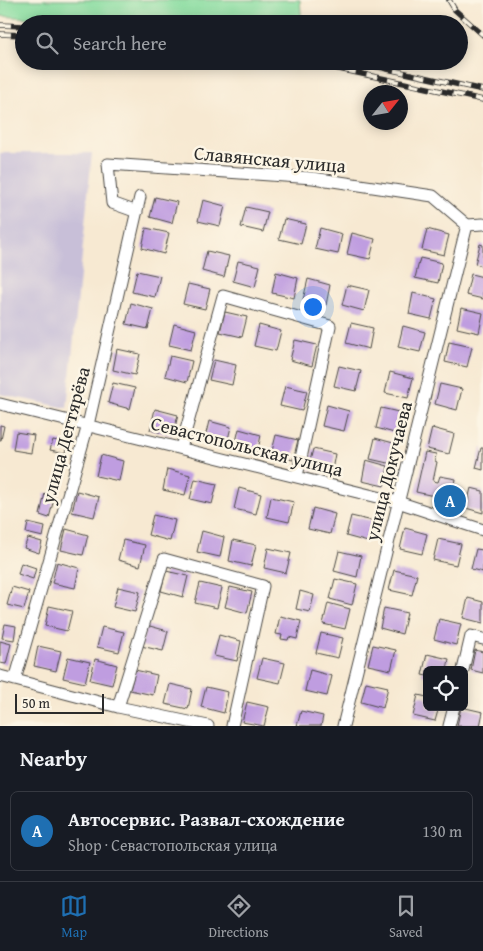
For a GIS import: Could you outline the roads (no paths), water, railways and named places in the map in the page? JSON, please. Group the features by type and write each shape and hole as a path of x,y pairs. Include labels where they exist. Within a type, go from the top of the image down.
{"street":[{"name":"Славянская улица","path":"137,212 112,203 108,164 313,178 433,196 466,225"},
{"name":"улица Дегтярёва","path":"15,680 88,425 140,197"},
{"path":"466,225 483,224"},
{"name":"улица Докучаева","path":"343,726 466,225"},
{"path":"181,448 223,296 330,326 297,476"},
{"name":"Севастопольская улица","path":"0,404 398,502 483,530"},
{"path":"118,707 164,559 264,586 232,726"},
{"path":"464,666 471,636 483,639"},
{"path":"0,676 118,707 208,726"},
{"path":"449,726 453,711"}],"railway":[{"path":"449,0 461,15"},
{"path":"468,22 483,35"},
{"path":"0,25 15,26"},
{"path":"0,34 15,35"},
{"path":"344,70 483,100"},
{"path":"392,70 483,90"}],"place":[{"name":"Автосервис. Развал-схождение","path":"450,501"}]}
